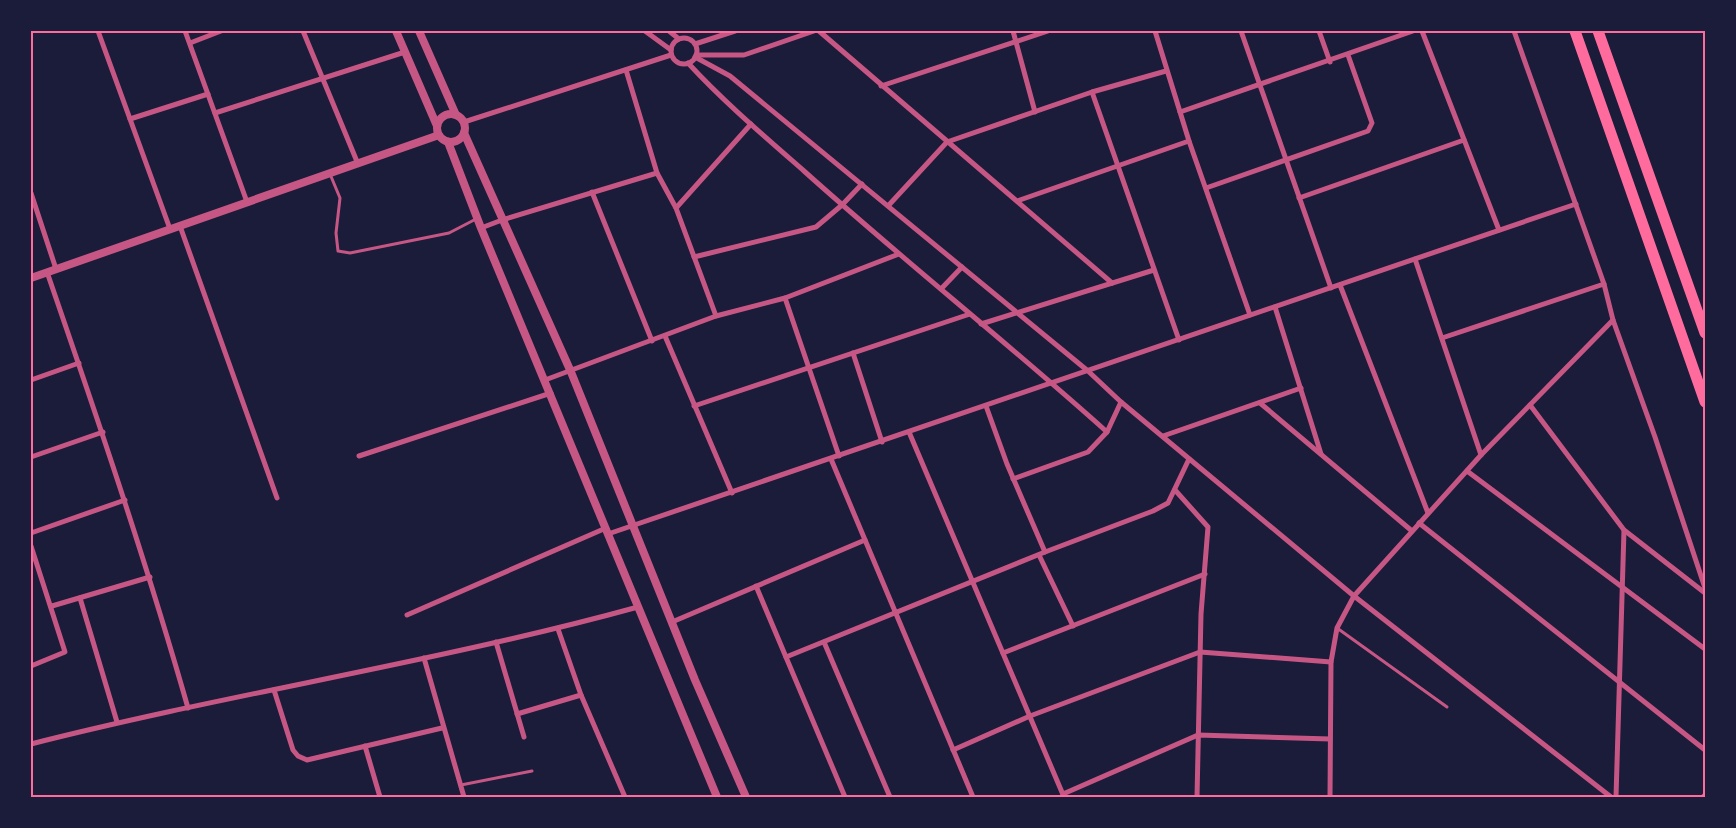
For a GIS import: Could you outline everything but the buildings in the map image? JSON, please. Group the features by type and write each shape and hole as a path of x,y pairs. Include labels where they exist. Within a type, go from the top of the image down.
{"highway":[{"path":"1575,31 1705,402"},
{"path":"1598,31 1705,333"}],"street":[{"path":"98,31 170,229"},
{"path":"185,31 247,202"},
{"path":"190,43 221,31"},
{"path":"303,31 358,164"},
{"path":"396,31 438,126 440,135 448,142 481,228 717,797"},
{"path":"419,31 456,115 464,122 464,133 571,372 672,622 746,797"},
{"path":"645,31 671,53 678,62 688,64 716,94 842,205 1053,383 1107,432"},
{"path":"669,31 678,39 690,40 695,44 696,56"},
{"path":"695,44 735,31"},
{"path":"688,64 696,56 744,54 814,31"},
{"path":"819,31 1112,282"},
{"path":"1013,31 1035,112"},
{"path":"882,86 1048,31"},
{"path":"1155,31 1189,141 1250,316"},
{"path":"1241,31 1331,288"},
{"path":"1319,31 1330,62"},
{"path":"1180,112 1330,62 1412,31"},
{"path":"1422,31 1499,230"},
{"path":"1514,31 1604,284 1613,320 1655,437 1705,588"},
{"path":"671,53 674,42 678,39"},
{"path":"214,113 405,52"},
{"path":"464,122 626,70 671,53"},
{"path":"1206,188 1368,130 1372,123 1348,55"},
{"path":"696,56 730,76 1015,313 1088,371 1121,402 1354,596 1611,797"},
{"path":"626,70 657,173 676,208 716,316"},
{"path":"888,206 947,142 1092,92 1166,71"},
{"path":"1092,92 1179,340"},
{"path":"130,119 208,94"},
{"path":"438,126 441,119 448,115 456,115"},
{"path":"676,208 751,124"},
{"path":"448,142 460,138 464,133"},
{"path":"31,278 440,135"},
{"path":"1299,198 1464,140"},
{"path":"1017,201 1189,141"},
{"path":"481,228 657,173"},
{"path":"694,257 816,227 842,205 862,184"},
{"path":"592,192 652,341"},
{"path":"31,193 56,269"},
{"path":"408,615 607,531 633,527 1576,204"},
{"path":"180,226 277,498"},
{"path":"545,380 571,372 716,316 785,298 899,254"},
{"path":"1415,259 1481,455"},
{"path":"940,289 962,268"},
{"path":"981,324 1154,270"},
{"path":"47,272 103,432 150,577 188,708"},
{"path":"1442,338 1604,284"},
{"path":"1340,285 1428,513"},
{"path":"785,298 839,456"},
{"path":"1276,307 1321,454"},
{"path":"694,406 970,314"},
{"path":"1330,797 1331,662 1337,628 1354,596 1481,455 1613,320"},
{"path":"665,336 732,493"},
{"path":"853,354 882,442"},
{"path":"31,380 79,363"},
{"path":"1163,436 1301,388"},
{"path":"359,456 551,393"},
{"path":"1014,479 1088,452 1107,432 1121,402"},
{"path":"1260,402 1412,531"},
{"path":"1530,405 1624,530 1705,593"},
{"path":"986,406 1045,552"},
{"path":"31,457 103,432"},
{"path":"909,432 1064,795 1198,735 1330,739"},
{"path":"831,459 973,797"},
{"path":"786,657 1039,554 1154,511 1168,503 1189,459"},
{"path":"1467,471 1705,649"},
{"path":"1175,490 1208,527 1200,652 1197,797"},
{"path":"31,534 125,500"},
{"path":"1419,523 1705,750"},
{"path":"1616,797 1624,530"},
{"path":"672,622 865,540"},
{"path":"31,546 52,606 65,652 31,666"},
{"path":"1039,554 1073,626"},
{"path":"1003,653 1205,574"},
{"path":"52,606 150,577"},
{"path":"756,586 845,797"},
{"path":"80,598 117,722"},
{"path":"31,744 117,722 558,629 638,607"},
{"path":"558,629 581,695 626,797"},
{"path":"496,642 524,737"},
{"path":"824,642 890,797"},
{"path":"953,750 1030,716 1200,652 1331,662"},
{"path":"424,658 442,728 464,797"},
{"path":"274,690 293,750 298,756 307,760 442,728"},
{"path":"517,714 581,695"},
{"path":"365,746 380,797"}],"lane":[{"path":"329,174 340,198 336,233 338,251 350,253 449,233 477,218"},
{"path":"1337,628 1447,707"},
{"path":"460,786 532,771"}]}
